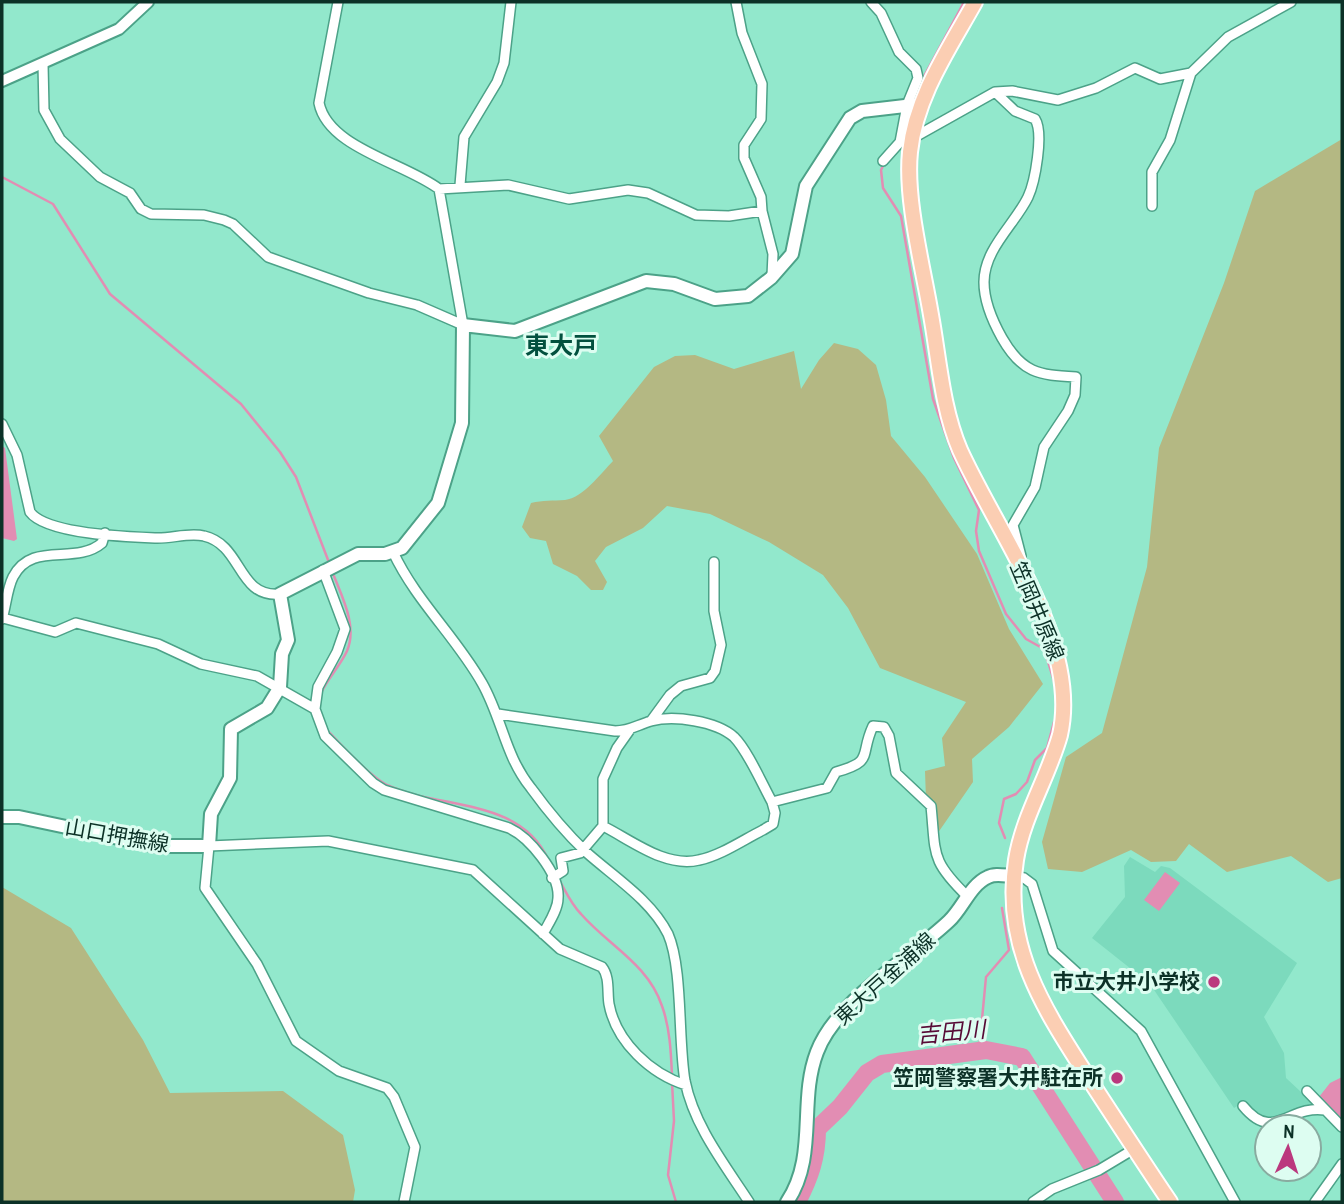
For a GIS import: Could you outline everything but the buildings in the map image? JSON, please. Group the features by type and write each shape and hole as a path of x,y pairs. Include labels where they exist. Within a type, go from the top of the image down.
{"main road":[{"name":"笠岡井原線","path":"975,2 915,104 910,172 948,415 960,449 1056,648 1065,701 1055,751 1023,832 1014,876 1013,897 1018,929 1025,963 1041,1005 1170,1202"},
{"path":"209,846 211,814 230,778 230,729 267,708 280,687 288,632 280,594 358,554 393,552 402,548 438,503 462,423 463,326 516,331 646,281 674,284 727,300 748,296 771,278 792,254 806,186 843,126 862,111 915,104"},
{"name":"山口押撫線","path":"2,817 19,817 156,846 209,846"},
{"name":"東大戸金浦線","path":"787,1202 803,1171 810,1082 821,1042 865,992 947,923 987,877 1014,876"}],"street":[{"path":"2,81 119,29 148,2"},
{"path":"338,2 318,103 321,116 340,135 439,189 508,185 569,199 628,190 648,193 696,215 729,216 762,211"},
{"path":"460,186 464,137 497,82 504,63 511,2"},
{"path":"736,2 742,33 762,85 761,119 744,145 744,158 761,197 773,254 771,278"},
{"path":"871,2 881,13 899,51 916,69 918,78 915,104 900,142 883,161"},
{"path":"1152,206 1152,172 1170,140 1191,73 1228,37 1291,2"},
{"path":"43,64 44,110 60,139 100,177 130,193 141,209 151,214 204,215 224,220 233,224 268,257 310,269 369,293 417,305 463,326"},
{"path":"913,138 995,92 1012,91 1058,100 1080,95 1135,68 1160,79 1191,73"},
{"path":"995,92 1016,111 1035,120 1039,133 1029,195 1009,224 987,268 984,282 987,299 1001,336 1025,368 1048,375 1076,377 1068,411 1044,447 1035,487 1013,525 1022,561 1021,572"},
{"path":"439,189 463,326"},
{"path":"2,424 17,455 30,512 35,518 69,529 105,533 157,538 203,536 225,546 233,555 246,582 256,590 267,595 280,594"},
{"path":"105,533 102,543 83,552 45,554 25,562 12,578 2,619 55,632 76,623 158,644 201,664 246,672 280,687 315,709"},
{"path":"393,552 410,587 482,682 498,714 512,761 530,788 584,849 645,903 668,934 674,964 682,1084 702,1129 749,1202"},
{"path":"651,721 670,695 681,686 710,678 715,671 721,645 714,611 714,562"},
{"path":"328,568 345,629 337,652 318,687 315,709 325,736 373,783 399,796 520,833 533,845 555,876 559,900 543,934"},
{"path":"498,714 588,729 629,731 651,721 687,720 726,732 735,738 772,802 775,813 773,824 702,860 689,862 648,852 603,826"},
{"path":"772,802 827,788 836,772 858,766 863,760 873,726 884,727 889,736 896,773 931,806 934,853 939,865 968,897"},
{"path":"555,876 563,871 561,858 574,856 584,849 603,826 603,779 617,748 629,731"},
{"path":"404,1202 415,1147 394,1097 387,1088 339,1071 296,1041 253,957 205,888 209,846 328,841 473,870 568,954 602,967 606,972 611,1010 622,1034 644,1063 682,1084"},
{"path":"1014,876 1024,878 1032,884 1056,956 1141,1031 1236,1202"},
{"path":"1307,1091 1342,1127"},
{"path":"1243,1106 1253,1119 1270,1124 1310,1109 1325,1110"},
{"path":"1033,1202 1052,1189 1094,1172 1134,1149"},
{"path":"1315,1202 1342,1164"}],"shaded area":[{"path":"1342,139 1342,878 1328,882 1291,856 1227,872 1189,844 1176,861 1151,862 1131,850 1082,872 1048,869 1042,842 1066,757 1102,733 1147,567 1159,448 1224,283 1255,191"},
{"path":"834,343 858,349 876,365 886,400 891,436 925,477 977,554 1009,629 1043,684 1009,727 972,759 973,782 933,840 927,829 925,771 945,766 942,738 966,702 880,668 848,608 823,575 769,542 710,514 667,506 643,528 606,547 595,561 607,582 603,590 591,590 577,576 553,564 546,541 530,538 522,527 531,503 565,500 578,495 613,461 599,436 654,367 675,356 695,355 734,369 794,351 801,389 819,360"},
{"path":"2,446 5,448 17,539 14,541 2,538"},
{"path":"1130,857 1155,872 1161,866 1170,868 1297,963 1264,1017 1284,1053 1286,1078 1315,1105 1294,1113 1256,1113 1244,1102 1234,1108 1150,984 1092,938 1125,897 1124,866"},
{"path":"1165,872 1180,883 1159,911 1144,900"},
{"path":"2,887 71,928 143,1040 170,1093 283,1091 343,1135 355,1190 353,1202 2,1202"},
{"path":"1342,1077 1342,1120 1319,1097 1330,1083"}],"waterway":[{"path":"921,82 964,2"},
{"path":"884,164 881,170 883,188 901,216 933,399 954,458 979,510 976,531 979,551 1006,614 1026,639 1044,649 1054,681"},
{"path":"2,177 53,204 110,294 241,404 280,452 296,477 330,565"},
{"path":"321,693 347,651 351,631 347,610 332,571"},
{"path":"1005,838 999,823 1004,799 1016,794 1027,782 1035,760 1047,748 1054,722"},
{"path":"327,730 380,781 408,793 499,815 518,825 535,839 548,859"},
{"path":"558,878 577,910 638,967 656,991 667,1023 672,1076"},
{"path":"979,1051 986,977 1009,950 1002,908"},
{"name":"吉田川","path":"797,1202 812,1167 817,1129 840,1107 867,1073 882,1064 986,1050 1022,1057 1115,1202"},
{"path":"672,1082 674,1121 668,1175 676,1202"}],"place":[{"name":"市立大井小学校","path":"1214,982"},
{"name":"笠岡警察署大井駐在所","path":"1117,1078"}],"district":[{"name":"東大戸","path":"561,346"}]}
